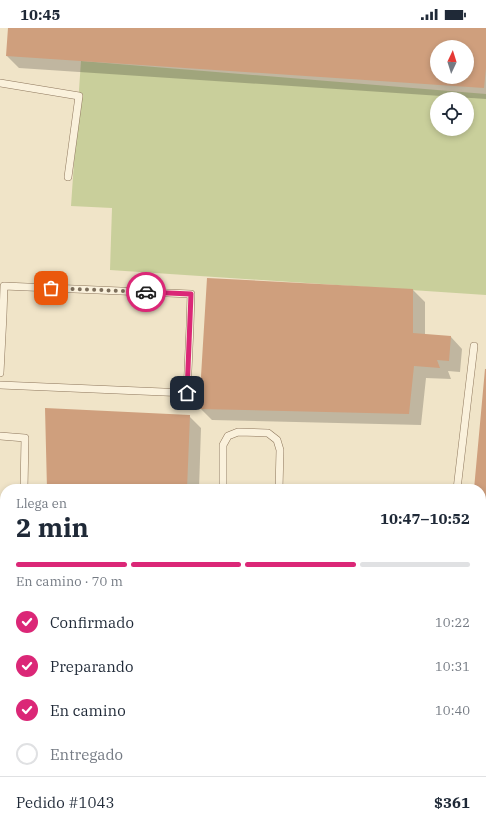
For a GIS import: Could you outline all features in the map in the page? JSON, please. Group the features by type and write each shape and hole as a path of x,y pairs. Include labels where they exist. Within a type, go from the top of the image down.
{"lane":[{"path":"0,83 79,96 68,177"},
{"path":"0,374 4,286 191,294 187,393 0,385"},
{"path":"458,484 474,346"},
{"path":"223,484 223,445 228,436 238,432 268,433 277,440 280,450 279,484"},
{"path":"0,436 26,438 24,484"}],"green space":[{"path":"81,61 461,92 430,92 430,136 474,136 474,93 486,94 486,295 110,270 112,208 71,206"}],"building":[{"path":"8,28 486,28 486,68 484,88 6,56"},
{"path":"207,278 413,289 413,333 451,336 449,361 437,360 440,368 414,366 409,414 199,409"},
{"path":"485,369 486,369 486,484 474,484"},
{"path":"45,408 190,415 187,484 47,484"}],"way so far":[{"path":"51,288 146,292"}],"route":[{"path":"146,292 191,294 187,393"}]}
